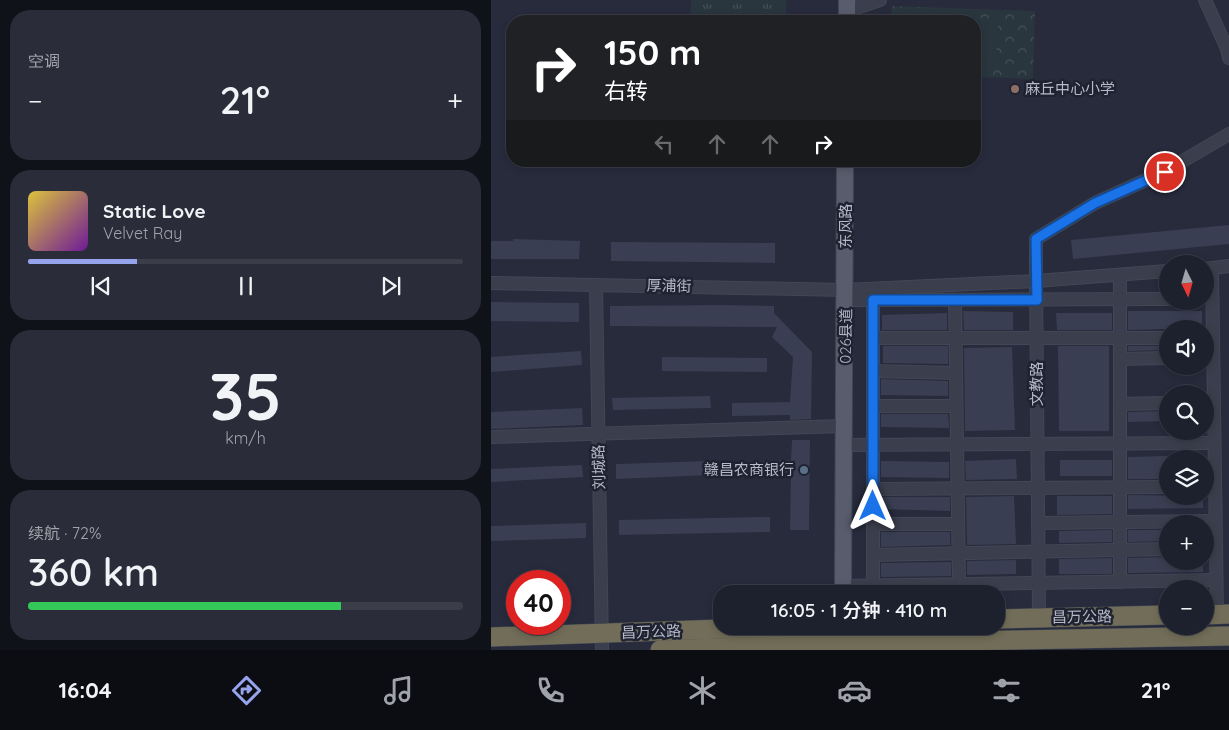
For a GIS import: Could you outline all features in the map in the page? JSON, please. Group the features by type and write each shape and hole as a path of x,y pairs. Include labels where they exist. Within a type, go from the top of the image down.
{"highway":[{"name":"昌万公路","path":"1005,619 1159,615"},
{"name":"昌万公路","path":"491,637 601,642 713,633"},
{"name":"昌万公路","path":"660,650 842,640 1229,636"}],"main road":[{"name":"东风路","path":"845,167 846,295"},
{"name":"026县道","path":"843,585 846,295"}],"street":[{"path":"847,11 880,0"},
{"path":"1205,0 1227,49 1229,58"},
{"path":"1159,273 1036,281 1036,239 1095,203 1165,172 1229,134"},
{"path":"1214,267 1229,266"},
{"path":"1120,275 1120,582"},
{"name":"026县道","path":"846,295 1036,281"},
{"name":"文教路","path":"1036,281 1039,617"},
{"name":"厚浦街","path":"491,284 596,285 846,295"},
{"name":"刘城路","path":"596,285 601,642"},
{"path":"846,295 873,300 1159,298"},
{"path":"873,300 873,585"},
{"path":"955,300 959,584"},
{"path":"873,338 1159,338"},
{"path":"1120,358 1159,358"},
{"path":"873,371 956,373"},
{"path":"1120,404 1159,404"},
{"path":"873,406 956,406"},
{"path":"491,437 844,426"},
{"path":"1212,450 1213,440"},
{"path":"844,445 1213,443"},
{"path":"873,489 1159,487"},
{"path":"1212,505 1214,527"},
{"path":"1038,523 1215,521"},
{"path":"873,524 958,524"},
{"path":"873,555 1159,549"},
{"path":"1214,570 1219,609"},
{"path":"916,585 1216,580"}],"green space":[{"path":"691,0 786,0 786,15 690,15"},
{"path":"892,6 1035,11 1033,79 981,77 981,15 891,15"},
{"path":"981,18 998,19 996,64 981,63"}],"building":[{"path":"1229,225 1229,244 1073,259 1071,240"},
{"path":"513,239 580,241 579,259 491,259 491,241 513,241"},
{"path":"611,242 775,243 775,263 611,261"},
{"path":"491,302 579,303 579,322 491,321"},
{"path":"610,306 774,306 774,313 812,352 811,419 790,420 790,415 732,416 732,403 790,402 793,357 772,337 777,327 610,326"},
{"path":"963,311 1013,312 1013,330 964,330"},
{"path":"1128,311 1202,311 1202,320 1159,320 1159,329 1128,330"},
{"path":"947,313 947,330 882,330 882,315"},
{"path":"1056,313 1112,313 1112,330 1057,330"},
{"path":"883,346 948,346 948,364 883,363"},
{"path":"1058,346 1109,346 1109,431 1059,431"},
{"path":"1128,346 1159,346 1159,350 1128,351"},
{"path":"1012,347 1015,430 965,431 964,348"},
{"path":"581,351 582,365 491,372 491,357"},
{"path":"662,357 767,358 767,372 662,371"},
{"path":"881,379 948,381 948,396 881,395"},
{"path":"710,396 711,408 613,410 612,398"},
{"path":"582,408 583,425 491,429 491,412"},
{"path":"1159,411 1159,421 1128,422 1128,412"},
{"path":"881,414 948,414 949,428 881,427"},
{"path":"792,440 810,440 809,530 790,530 791,473 733,475 732,462 791,460"},
{"path":"1159,456 1159,479 1128,479 1128,457"},
{"path":"1016,459 1017,479 966,480 965,461"},
{"path":"1060,460 1112,460 1112,476 1060,476"},
{"path":"710,461 710,475 616,479 616,464"},
{"path":"881,461 949,462 949,478 881,477"},
{"path":"582,465 583,477 491,482 491,469"},
{"path":"1128,495 1159,495 1159,505 1203,505 1203,508 1128,509"},
{"path":"1014,496 1016,544 967,545 966,497"},
{"path":"1057,496 1112,496 1112,514 1057,515"},
{"path":"881,497 950,497 950,511 881,509"},
{"path":"770,517 770,532 619,535 619,520"},
{"path":"586,523 586,538 491,541 491,526"},
{"path":"1112,530 1112,542 1059,543 1059,531"},
{"path":"1128,530 1159,530 1159,541 1128,542"},
{"path":"881,532 950,532 950,545 881,547"},
{"path":"1159,557 1159,570 1203,570 1203,572 1128,573 1128,558"},
{"path":"1112,558 1112,574 1059,574 1059,559"},
{"path":"1016,560 1016,574 967,575 967,561"},
{"path":"951,562 951,576 881,577 881,563"}],"place":[{"name":"麻丘中心小学","path":"1015,89"},
{"name":"赣昌农商银行","path":"804,470"}],"route":[{"path":"873,506 873,300 1037,300 1036,239 1095,203 1165,172"}]}
